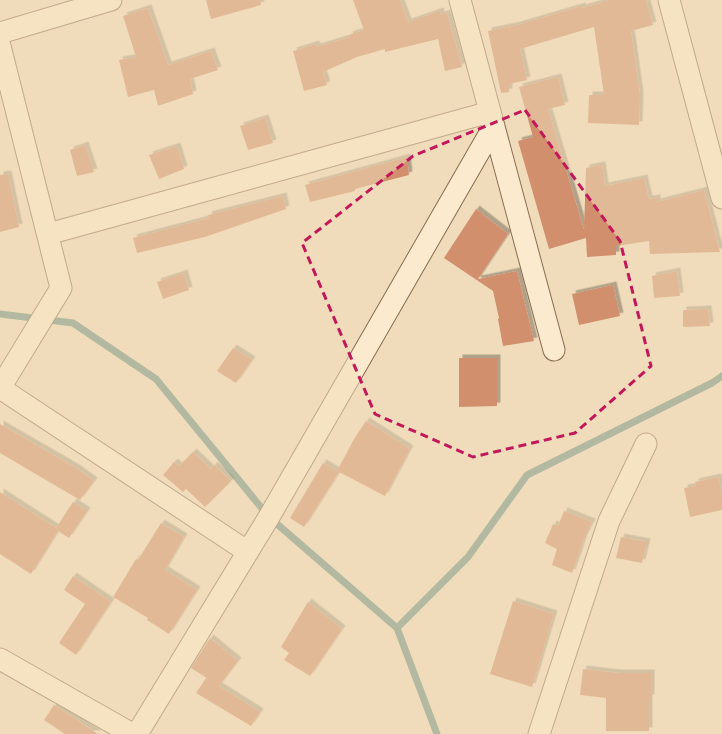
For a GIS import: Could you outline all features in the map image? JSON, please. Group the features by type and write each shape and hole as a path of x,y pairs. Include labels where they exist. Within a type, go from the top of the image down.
{"street":[{"path":"0,32 112,0"},
{"path":"460,0 554,350"},
{"path":"669,0 722,198"},
{"path":"0,46 62,288 5,370 0,388 248,552"},
{"path":"48,234 492,119"},
{"path":"137,734 248,552 492,119"},
{"path":"539,734 609,520 646,444"},
{"path":"0,659 132,734"}],"highlighted area":[{"path":"525,110 620,241 651,366 575,433 473,457 375,414 302,243 413,156"}],"building":[{"path":"206,0 260,0 261,5 211,19"},
{"path":"353,0 400,0 408,22 440,11 441,15 447,13 462,67 445,71 438,39 385,52 385,49 357,57 323,72 327,85 304,91 293,51 316,44 317,47 350,37 349,35 364,30"},
{"path":"610,0 646,0 653,25 631,31 640,95 639,125 588,123 589,95 604,95 594,27 520,49 527,80 509,84 509,92 501,93 488,31 517,25 582,6 582,8"},
{"path":"148,8 168,65 211,51 218,70 190,79 193,94 158,106 154,90 128,97 119,60 136,57 123,16"},
{"path":"558,77 565,105 548,109 584,230 586,168 602,165 605,186 644,178 649,199 657,198 657,202 704,190 720,252 650,254 649,241 616,246 616,255 587,257 586,238 549,249 518,141 533,137 519,87"},
{"path":"265,118 273,143 248,150 240,126"},
{"path":"85,145 94,172 77,176 70,150"},
{"path":"177,146 184,169 159,179 149,155"},
{"path":"407,157 409,175 355,189 355,191 310,202 305,185"},
{"path":"8,174 19,227 0,232 0,175"},
{"path":"283,196 286,209 205,237 137,253 133,238 209,218 208,215"},
{"path":"476,209 508,234 478,279 517,271 534,341 503,346 493,291 444,258"},
{"path":"677,271 680,296 654,298 652,276"},
{"path":"184,273 189,290 163,299 157,282"},
{"path":"613,285 620,316 579,325 572,294"},
{"path":"708,309 710,326 683,327 683,310"},
{"path":"233,348 252,360 236,383 217,371"},
{"path":"459,358 497,358 497,406 459,407"},
{"path":"366,421 410,449 385,496 339,472 304,527 290,518 323,463 337,471 354,439"},
{"path":"0,424 76,468 94,481 80,500 0,453"},
{"path":"193,452 211,469 214,465 231,481 205,507 186,489 183,492 163,475 174,462 179,466"},
{"path":"718,477 722,494 722,510 690,517 684,488 696,486 695,482"},
{"path":"0,492 56,528 73,502 87,511 69,538 58,531 31,574 0,554"},
{"path":"564,511 592,522 584,538 572,573 552,565 557,549 545,543 553,524 558,526"},
{"path":"161,523 184,537 165,570 197,590 169,634 147,620 148,618 113,597 136,559 138,560"},
{"path":"621,537 647,542 642,563 616,558"},
{"path":"73,576 111,602 76,655 59,643 85,604 64,590"},
{"path":"513,601 554,614 532,687 490,674"},
{"path":"308,602 342,629 310,676 284,660 289,653 281,647"},
{"path":"210,638 238,661 219,686 260,712 251,726 196,693 206,678 208,679 191,668"},
{"path":"583,669 618,673 651,673 649,731 606,731 606,698 580,695"},
{"path":"54,705 98,734 65,734 44,720"}],"waterway":[{"path":"0,314 73,323 156,379 269,517 397,628 437,734"},
{"path":"397,628 468,557 527,475 712,383 722,376"}]}
